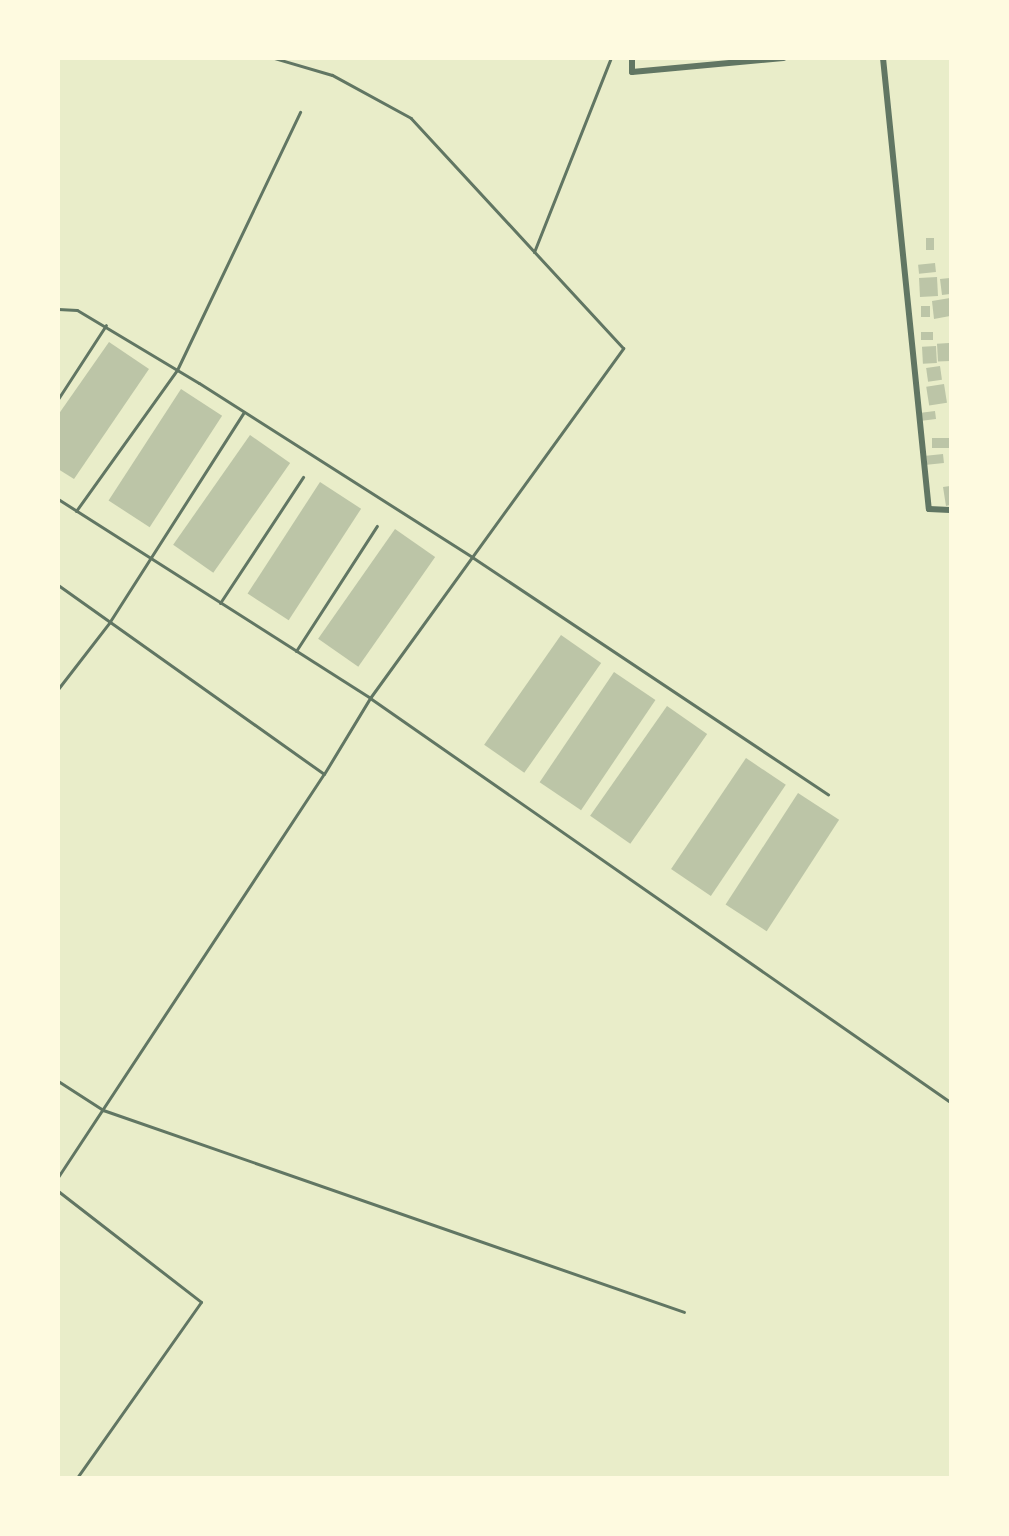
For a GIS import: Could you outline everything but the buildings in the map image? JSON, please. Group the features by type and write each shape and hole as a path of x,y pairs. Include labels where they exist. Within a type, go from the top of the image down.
{"street":[{"path":"632,58 632,72 783,58"},
{"path":"883,58 929,509 951,510"}],"lane":[{"path":"58,1177 324,774 370,698 622,348 411,118 332,75 273,58"},
{"path":"534,252 611,58"},
{"path":"76,511 177,370 300,112"},
{"path":"58,309 77,310 106,325 472,557 828,794"},
{"path":"58,399 106,325"},
{"path":"58,689 109,623 244,412"},
{"path":"220,603 303,477"},
{"path":"58,499 370,698 951,1102"},
{"path":"297,651 377,526"},
{"path":"58,585 324,774"},
{"path":"58,1081 103,1110 684,1312"},
{"path":"58,1191 201,1302 77,1478"}]}
